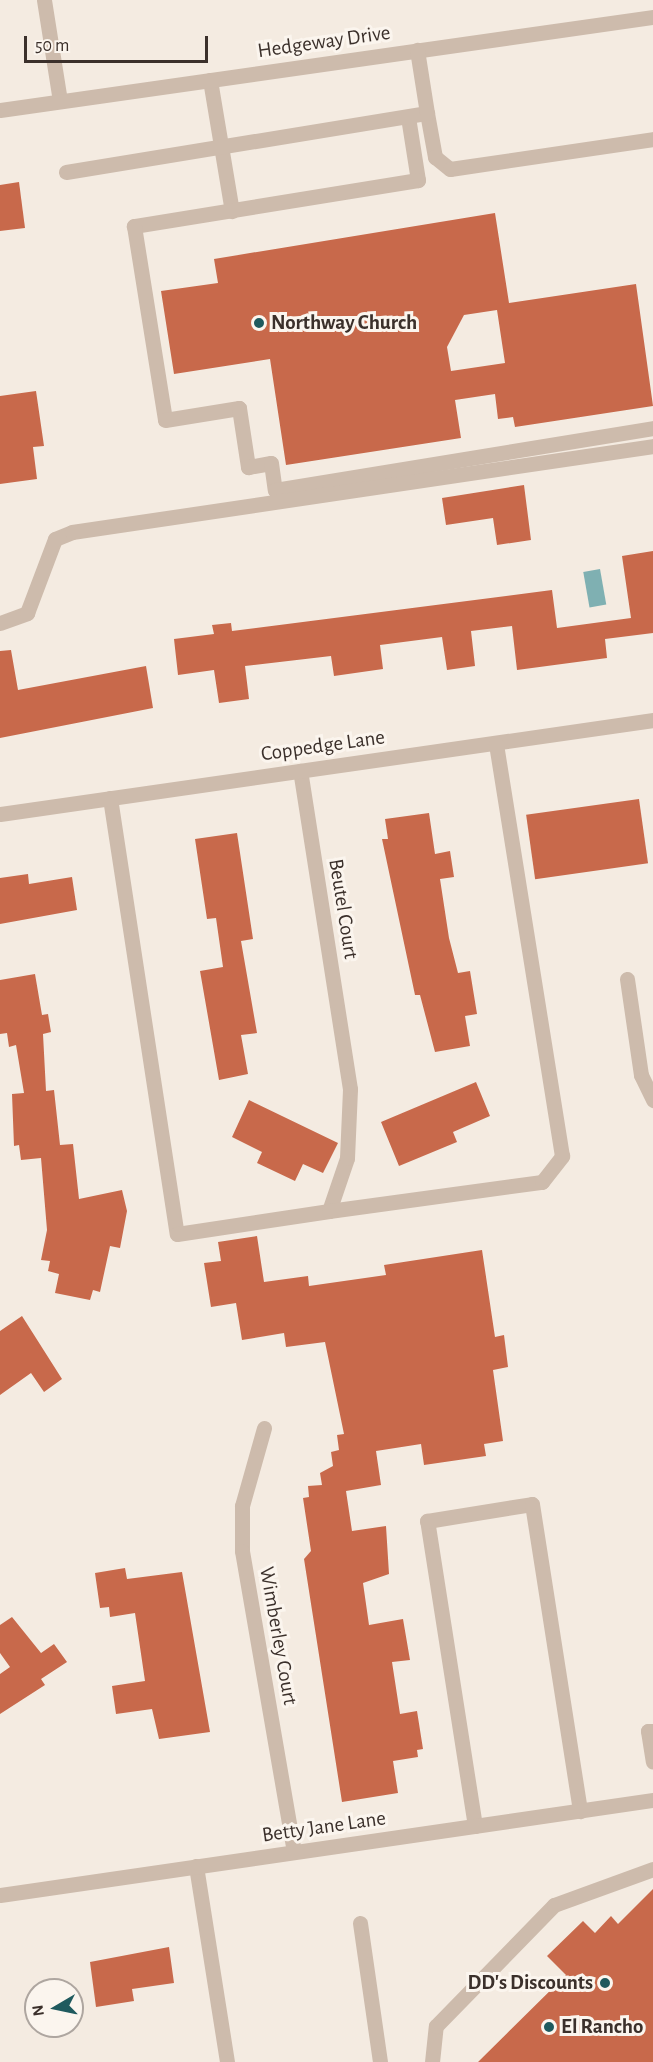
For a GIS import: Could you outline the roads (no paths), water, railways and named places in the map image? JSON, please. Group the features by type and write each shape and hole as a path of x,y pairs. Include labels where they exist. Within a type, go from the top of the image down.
{"street":[{"path":"44,0 60,101"},
{"name":"Hedgeway Drive","path":"0,110 653,17"},
{"path":"417,50 435,157 450,169 653,139"},
{"path":"210,80 232,211"},
{"path":"66,172 427,113"},
{"path":"408,117 418,180 134,226 165,420 239,408 248,467 271,463 275,490 653,428"},
{"path":"0,623 27,613 55,539 72,532 653,446"},
{"name":"Coppedge Lane","path":"0,814 653,720"},
{"path":"111,798 177,1234 542,1182 562,1156 495,743"},
{"name":"Beutel Court","path":"300,771 343,1054 351,1134 329,1211"},
{"path":"627,979 641,1076 653,1100"},
{"name":"Wimberley Court","path":"264,1428 242,1506 242,1551 294,1852"},
{"path":"475,1826 427,1521 532,1504 580,1811"},
{"path":"653,1731 648,1731 653,1762"},
{"name":"Betty Jane Lane","path":"0,1895 653,1800"},
{"path":"196,1866 227,2062"},
{"path":"432,2062 436,2026 554,1905 653,1869"},
{"path":"360,1923 380,2062"}],"water":[{"path":"600,569 606,604 590,607 583,572"}],"place":[{"name":"Northway Church","path":"259,323"},
{"name":"DD's Discounts","path":"605,1983"},
{"name":"El Rancho","path":"549,2027"}]}
